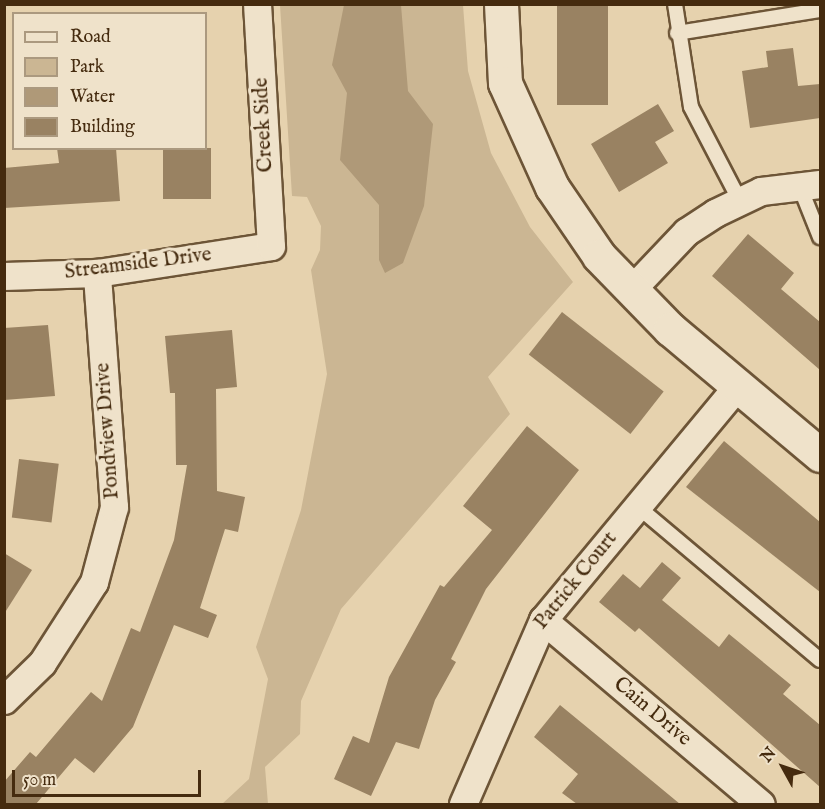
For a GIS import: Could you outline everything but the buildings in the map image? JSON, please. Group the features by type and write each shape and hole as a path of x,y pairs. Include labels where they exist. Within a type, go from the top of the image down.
{"street":[{"name":"Creek Side","path":"257,4 271,246"},
{"path":"501,4 505,83 552,187 599,256 631,290 737,386 820,455"},
{"path":"631,290 686,232 761,191 810,185"},
{"name":"Streamside Drive","path":"4,276 97,273 271,246"},
{"name":"Pondview Drive","path":"4,700 42,663 94,582 114,507 97,273"},
{"name":"Patrick Court","path":"463,804 543,620 737,386"},
{"name":"Cain Drive","path":"543,620 761,804"}],"lane":[{"path":"675,4 677,33 691,107 740,201"},
{"path":"677,33 820,10"},
{"path":"810,185 820,237"},
{"path":"637,506 820,660"}],"green space":[{"path":"280,5 463,5 468,71 491,153 530,227 573,282 488,377 510,414 341,609 301,701 300,734 265,767 268,804 222,804 249,779 268,679 256,647 301,510 327,374 311,270 320,250 321,226 307,197 292,196"}],"water":[{"path":"344,5 401,5 408,91 433,124 424,206 403,263 385,273 379,260 379,205 340,160 347,93 332,65"}]}
